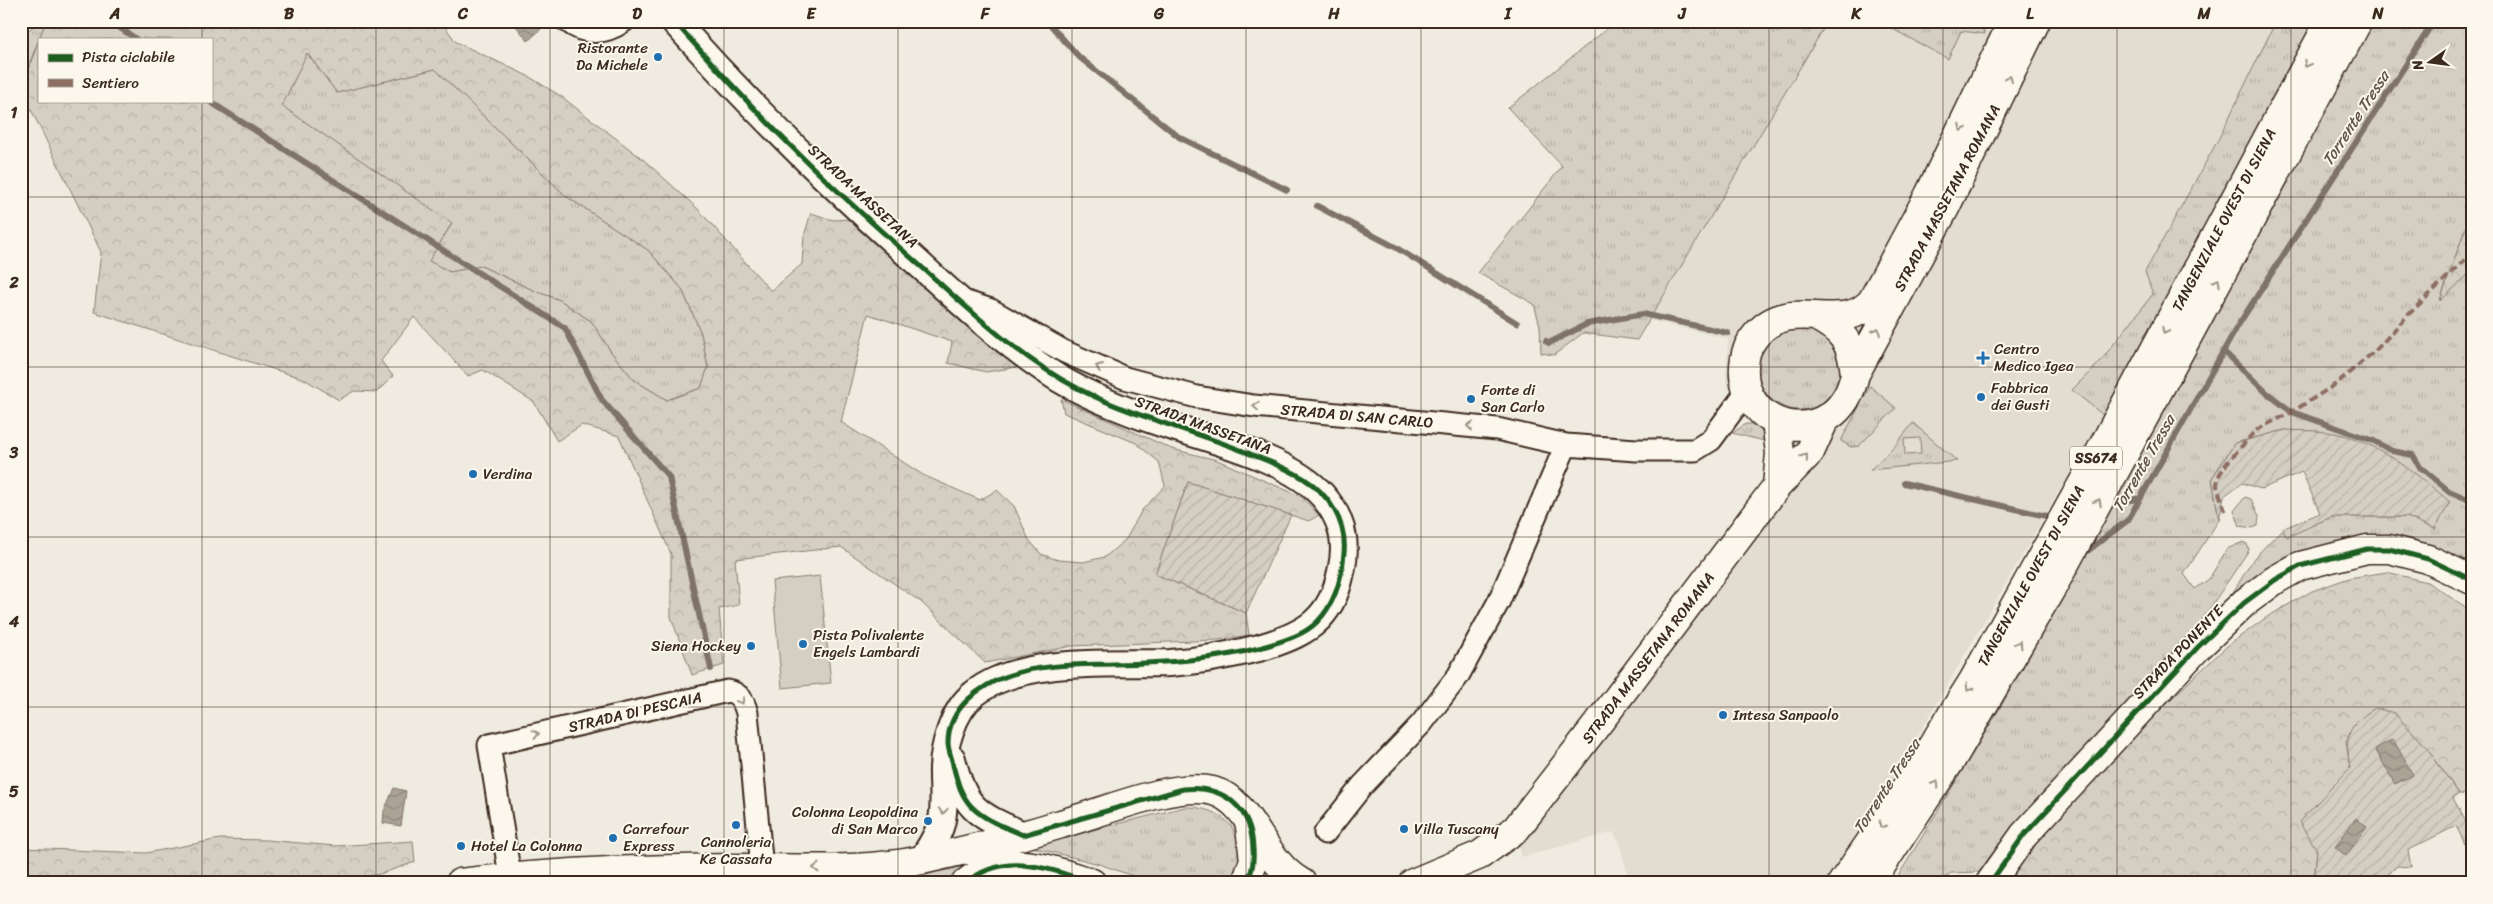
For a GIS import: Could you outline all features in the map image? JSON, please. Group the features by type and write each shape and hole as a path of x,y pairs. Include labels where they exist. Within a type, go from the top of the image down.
{"main road":[{"name":"STRADA MASSETANA ROMANA","path":"1824,421 1801,426 1776,421 1754,403 1748,391 1744,374 1745,356 1752,340 1764,326 1780,318 1797,314 1842,316 1865,307 1875,297 1929,195 2013,21"},
{"name":"STRADA MASSETANA ROMANA","path":"1413,883 1480,855 1516,829 1777,486 1810,452 1824,421 1846,401 1852,388 1855,374 1946,206 2036,21"},
{"name":"TANGENZIALE OVEST DI SIENA","path":"1842,883 1889,815 1973,681 2100,452 2330,21"},
{"name":"TANGENZIALE OVEST DI SIENA","path":"1870,883 1953,757 2054,584 2358,21"},
{"name":"STRADA MASSETANA ROMANA","path":"1814,316 1832,324 1845,338 1853,355 1855,374"},
{"path":"1776,421 1780,453 1777,486"},
{"name":"STRADA PONENTE","path":"1990,883 2024,835 2191,654 2244,603 2275,580 2300,566 2367,549 2390,550 2428,559 2472,580"},
{"path":"460,883 510,876 578,871 721,876 762,868 865,866 922,860 1023,835 1123,805 1191,788 1215,792 1225,796 1249,820 1276,863 1301,882"},
{"path":"1246,883 1254,860 1249,820"},
{"path":"966,883 990,868 1024,864 1038,866 1092,883"},
{"path":"834,883 865,866"}],"street":[{"path":"566,21 581,30 590,32 612,29 624,21"},
{"name":"STRADA MASSETANA","path":"674,21 798,154 958,299 1022,353 1085,392 1137,414 1239,449 1303,478 1320,492 1332,507 1342,526 1344,545 1342,568 1333,598 1316,623 1301,633 1252,650 1193,660 1042,668 1014,673 994,681 967,699 954,720 943,764 944,808 941,825 922,860"},
{"name":"STRADA DI SAN CARLO","path":"958,299 991,310 1065,352 1125,378 1197,397 1241,405 1464,425 1518,432 1566,445 1636,450 1695,450 1711,440 1748,391"},
{"path":"1325,834 1362,786 1422,723 1458,676 1499,601 1566,445"},
{"name":"STRADA DI PESCAIA","path":"510,876 489,745 722,692 735,692 741,698 747,713 762,868"},
{"name":"STRADA MASSETANA","path":"948,745 958,784 968,802 984,816 1023,835"}],"shaded area":[{"path":"1828,21 1878,21 1947,59 1961,31 1984,34 1979,21 2276,21 2218,140 2145,272 2154,294 2099,363 2072,390 2103,415 1869,821 1828,883 1630,883 1619,842 1613,832 1522,857 1516,829 1770,495 1771,457 1761,428 1751,424 1736,406 1726,382 1728,339 1649,320"}],"green space":[{"path":"40,21 46,21 21,85 21,36"},
{"path":"46,21 441,21 456,42 528,76 562,97 644,160 698,209 771,291 802,264 804,236 811,213 833,220 850,219 971,329 1017,367 986,372 948,363 952,342 868,314 841,422 923,475 980,500 997,490 1014,506 1029,540 1041,554 1058,560 1083,562 1105,557 1126,539 1142,510 1165,486 1159,462 1136,443 1064,413 1061,399 1172,449 1217,460 1302,497 1319,515 1309,521 1188,482 1155,574 1246,613 1249,635 1218,640 1072,646 985,663 921,602 841,547 735,559 739,605 719,609 724,665 692,675 671,617 671,554 619,436 582,425 557,441 534,402 483,370 468,376 414,317 381,361 393,376 377,392 354,391 339,400 304,379 94,312 101,252 21,89 38,43 38,102 212,102 212,38 39,38","holes":["307,53 337,93 435,69 566,196 648,250 682,289 701,333 708,367 701,388 667,400 634,380 611,352 592,322 560,300 535,291 481,266 450,272 429,261 452,223 282,106"]},
{"path":"1617,21 1828,21 1637,340 1583,333 1554,355 1541,353 1540,326 1534,304 1478,273 1562,166 1508,108"},
{"path":"1878,21 1979,21 1985,34 1961,31 1948,59"},
{"path":"2276,21 2314,21 2103,415 2072,390 2099,363 2153,294 2145,272 2218,140"},
{"path":"2371,21 2472,21 2472,210 2440,300 2472,271 2472,568 2429,545 2402,537 2378,536 2332,544 2290,563 2229,599 2254,558 2282,529 2287,536 2331,517 2407,517 2435,529 2285,430 2235,443 2212,478 2219,520 2184,574 2195,589 2209,579 2227,549 2243,542 2247,544 2249,550 2187,642 1994,851 1979,872 1951,873 1937,883 1894,883 1996,715 2069,586"},
{"path":"307,52 337,93 435,69 566,196 648,250 682,289 701,333 708,368 701,388 667,400 634,380 611,352 592,322 560,300 535,291 481,266 450,272 428,261 452,224 282,106"},
{"path":"2472,210 2472,271 2440,301"},
{"path":"1799,328 1815,331 1828,340 1837,353 1840,369 1837,385 1828,398 1815,407 1799,410 1783,407 1770,398 1761,385 1758,369 1761,353 1770,340 1783,331"},
{"path":"1870,386 1896,408 1859,446 1851,447 1841,441"},
{"path":"1913,423 1957,461 1870,470 1894,447","holes":["1920,438 1921,454 1905,455 1904,439"]},
{"path":"1746,424 1751,424 1767,432 1772,443 1732,433"},
{"path":"2285,430 2333,433 2369,444 2384,452 2426,482 2450,502 2435,529 2407,517 2331,517 2287,537 2282,529 2320,513 2302,472 2261,489 2242,483 2224,496 2219,520 2212,478 2235,443"},
{"path":"1188,482 1291,515 1246,613 1155,574"},
{"path":"2245,497 2251,499 2259,516 2258,526 2252,528 2240,526 2234,511"},
{"path":"2387,572 2427,582 2472,611 2472,795 2459,794 2425,745 2394,713 2346,741 2350,768 2317,850 2314,883 2005,883 2077,788 2227,646 2267,617 2312,591 2349,578"},
{"path":"820,576 831,683 782,688 772,581"},
{"path":"2375,708 2394,713 2425,745 2459,794 2453,798 2472,833 2472,858 2456,826 2408,850 2411,867 2397,866 2380,883 2314,883 2317,850 2299,822 2350,768 2348,740 2350,733 2358,721"},
{"path":"1185,807 1201,808 1215,813 1226,821 1234,831 1239,842 1239,855 1235,869 1226,883 1153,883 1099,864 1028,846"},
{"path":"220,839 266,840 335,846 413,841 415,862 380,874 331,883 21,883 21,848 146,853"},
{"path":"962,863 964,865 943,883 914,883 911,880"}],"water":[{"path":"512,21 535,21 541,29 528,41"},
{"path":"2393,739 2413,775 2395,784 2375,749"},
{"path":"394,788 406,791 401,826 383,823 384,811"},
{"path":"2356,818 2367,827 2346,856 2335,847"}],"waterway":[{"path":"110,21 135,38"},
{"path":"1047,21 1079,57 1179,137 1287,190"},
{"name":"Torrente Tressa","path":"2082,555 2128,520 2237,327 2434,21"},
{"path":"211,102 565,328 602,400 669,477 711,669"},
{"path":"1317,206 1395,247 1517,323"},
{"path":"1546,341 1549,343 1587,324 1643,314 1728,333"},
{"path":"2223,351 2267,393 2292,412 2374,441 2392,451 2413,455 2420,467 2449,491 2472,501"},
{"path":"1904,483 2046,516 2056,514"},
{"path":"2105,505 2141,498"}],"marked path":[{"path":"2225,511 2217,486 2218,477 2227,463 2256,430 2292,412 2336,384 2377,349 2407,316 2472,253"}],"cycle path":[{"path":"674,21 750,105 829,183 962,303 1018,350 1058,377 1100,399 1233,447 1273,463 1303,478 1321,492 1334,510 1343,530 1344,542 1343,562 1339,581 1329,607 1317,622 1305,631 1263,647 1208,658 1152,663 1061,666 1022,671 999,679 977,692 960,709 953,719 949,730 949,751 959,787 964,797 976,811 988,819 1023,835 1183,789 1198,789 1223,795 1241,811 1251,834 1253,862 1252,871 1246,883"},
{"path":"1990,883 2024,835 2198,647 2244,603 2275,580 2300,566 2367,549 2389,549 2428,559 2472,580"},
{"path":"966,883 981,873 996,867 1012,865 1044,868 1092,883"}],"place":[{"name":"Ristorante Da Michele","path":"658,57"},
{"name":"Centro Medico Igea","path":"1983,358"},
{"name":"Fabbrica dei Gusti","path":"1981,397"},
{"name":"Fonte di San Carlo","path":"1471,399"},
{"name":"Verdina","path":"473,474"},
{"name":"Pista Polivalente Engels Lambardi","path":"803,644"},
{"name":"Siena Hockey","path":"751,646"},
{"name":"Intesa Sanpaolo","path":"1723,715"},
{"name":"Colonna Leopoldina di San Marco","path":"928,821"},
{"name":"Cannoleria Ke Cassata","path":"736,825"},
{"name":"Villa Tuscany","path":"1404,829"},
{"name":"Carrefour Express","path":"613,838"},
{"name":"Hotel La Colonna","path":"461,846"}]}
